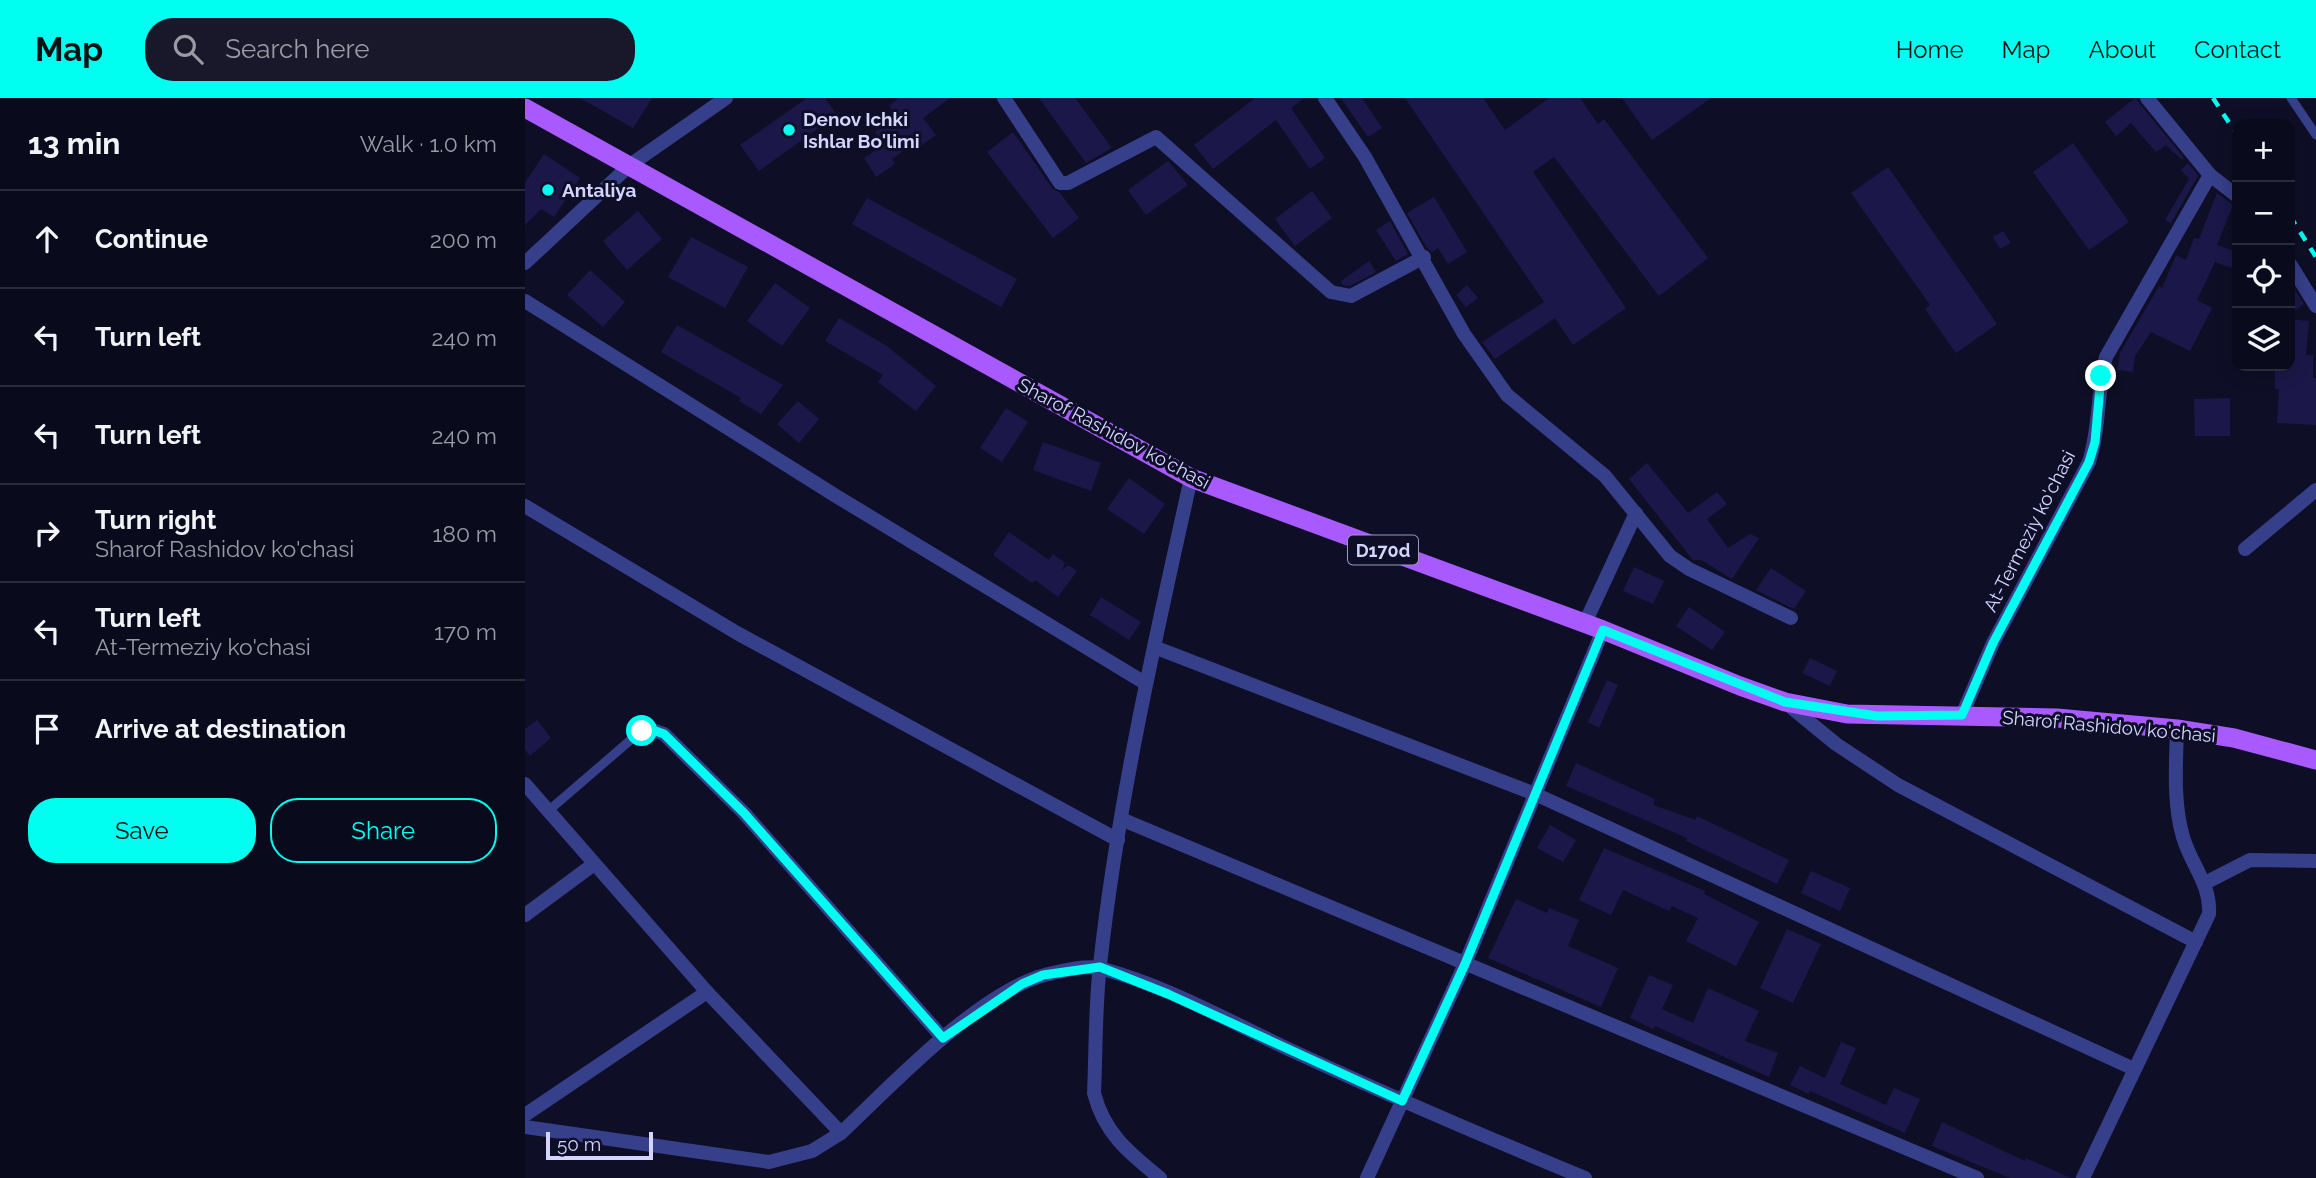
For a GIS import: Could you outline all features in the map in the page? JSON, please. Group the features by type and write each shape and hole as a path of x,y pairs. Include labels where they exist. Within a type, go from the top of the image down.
{"main road":[{"name":"Sharof Rashidov ko'chasi","path":"525,108 1191,478 1594,626 1785,702 1867,715 2057,718 2177,729 2246,741 2316,760"}],"street":[{"path":"1004,98 1060,183 1068,183 1156,137 1331,292 1351,296 1424,257"},
{"path":"1325,98 1365,157 1424,257 1464,334 1507,395 1605,476 1670,556 1689,569 1791,618"},
{"path":"2147,98 2210,176 2232,192"},
{"path":"525,263 630,166 716,100"},
{"name":"At-Termeziy ko'chasi","path":"1962,715 1993,643 2089,462 2095,442 2101,376 2106,357 2210,176"},
{"path":"2295,272 2316,306"},
{"path":"525,301 836,496 1145,682"},
{"path":"1160,1178 1125,1150 1099,1112 1094,1093 1100,967 1121,819 1145,682 1191,478"},
{"path":"2245,549 2316,490"},
{"path":"525,506 737,633 1118,840"},
{"path":"1367,1178 1465,964 1535,794 1636,513"},
{"path":"1154,647 1535,794 2134,1069"},
{"path":"1785,702 1836,744 1898,785 2196,942"},
{"path":"642,731 650,729 664,734 744,813 943,1038"},
{"path":"2083,1178 2209,914 2206,883 2187,849 2180,823 2177,729"},
{"path":"525,783 547,812 707,992 841,1133"},
{"path":"1121,819 1977,1178"},
{"path":"2206,883 2250,860 2316,860"},
{"path":"525,915 594,864"},
{"path":"525,1127 769,1162 812,1151 841,1133 943,1038 1022,984 1043,975 1100,967 1168,994 1402,1101 1585,1178"},
{"path":"525,1115 707,992"}],"lane":[{"path":"2291,98 2316,135"},
{"path":"547,812 642,731"}],"building":[{"path":"580,98 652,98 633,128"},
{"name":"Denov Ichki Ishlar Bo'limi","path":"807,98 825,98 837,115 759,171 740,145"},
{"path":"899,98 950,98 923,118 936,135 915,150 911,145 892,159 895,164 876,177 864,158 884,145 875,132 897,117 889,106"},
{"path":"1039,98 1075,98 1112,148 1086,163"},
{"path":"1255,98 1304,98 1291,108 1325,158 1310,169 1276,120 1213,169 1194,145"},
{"path":"1341,98 1362,98 1382,128 1368,137"},
{"path":"1405,98 1483,98 1505,130 1549,98 1580,98 1598,124 1604,119 1708,258 1659,296 1554,157 1533,172 1626,308 1573,345 1555,318 1495,359 1482,342 1544,302"},
{"path":"1622,98 1711,98 1652,140"},
{"path":"2135,98 2184,158 2182,160 2166,145 2156,152 2131,123 2116,136 2105,122"},
{"path":"1013,132 1052,188 1060,193 1079,218 1053,238 987,152"},
{"path":"2073,143 2129,222 2089,250 2033,172"},
{"name":"Antaliya","path":"544,154 580,178 554,217 541,209 525,225 525,183"},
{"path":"1168,161 1188,185 1146,215 1128,190"},
{"path":"2188,163 2198,176 2171,223 2165,220 2189,179 2181,170"},
{"path":"1888,167 1997,324 1956,353 1925,309 1930,305 1851,193"},
{"path":"1312,191 1332,218 1295,246 1275,219"},
{"path":"2217,193 2232,204 2217,245 2232,250 2232,268 2215,262 2197,300 2212,308 2190,351 2151,332 2135,356 2133,372 2117,370 2120,353 2159,286 2162,288 2176,255 2186,260 2194,238 2199,239"},
{"path":"1434,197 1467,252 1448,264 1438,248 1432,252 1427,248 1407,213"},
{"path":"867,198 1017,279 1001,307 852,224"},
{"path":"638,211 662,239 627,270 603,241"},
{"path":"1390,221 1408,254 1396,261 1376,230"},
{"path":"2003,231 2011,243 2000,249 1993,237"},
{"path":"691,237 748,267 725,308 668,277"},
{"path":"1369,261 1376,272 1350,286 1343,285 1341,281"},
{"path":"590,270 625,302 603,327 567,295"},
{"path":"775,283 810,308 782,346 747,321"},
{"path":"1467,285 1478,298 1466,307 1456,295"},
{"path":"2295,290 2304,304 2295,311"},
{"path":"839,318 887,346 936,386 916,411 878,382 883,375 825,341"},
{"path":"2295,320 2309,321 2306,355 2313,355 2316,425 2277,423 2279,389 2275,389 2275,371 2295,371"},
{"path":"677,325 783,385 761,414 739,401 741,398 661,352"},
{"path":"2230,398 2230,436 2195,436 2194,399"},
{"path":"798,401 819,419 799,443 777,424"},
{"path":"1006,408 1028,422 1002,462 980,448"},
{"path":"1043,442 1101,463 1091,491 1033,470"},
{"path":"1647,463 1688,513 1717,492 1727,504 1707,519 1728,548 1750,534 1759,538 1732,579 1701,560 1693,560 1629,479"},
{"path":"1129,478 1165,504 1144,534 1107,509"},
{"path":"1009,532 1049,560 1053,554 1065,563 1062,570 1068,565 1077,571 1058,597 1035,580 1032,583 993,555"},
{"path":"1634,567 1664,581 1653,604 1623,591"},
{"path":"1771,568 1806,591 1794,609 1756,590"},
{"path":"1101,597 1141,622 1129,640 1090,615"},
{"path":"1689,607 1725,632 1712,650 1676,626"},
{"path":"1810,658 1837,671 1830,686 1802,673"},
{"path":"1607,680 1618,685 1599,728 1588,722"},
{"path":"537,720 551,738 530,756 525,750 525,729"},
{"path":"1576,763 1655,799 1653,805 1696,820 1697,816 1789,860 1777,884 1686,841 1687,838 1566,786"},
{"path":"1550,825 1576,840 1563,862 1537,848"},
{"path":"1604,848 1705,891 1704,894 1759,922 1736,966 1686,941 1698,918 1672,906 1669,911 1623,890 1611,915 1579,900"},
{"path":"1811,871 1850,888 1840,911 1801,893"},
{"path":"1516,899 1547,913 1549,908 1579,920 1568,946 1618,968 1601,1007 1488,958"},
{"path":"1787,929 1821,944 1793,1003 1760,988"},
{"path":"1649,975 1673,985 1662,1009 1693,1023 1708,988 1759,1011 1745,1041 1778,1053 1769,1077 1655,1026 1653,1029 1630,1018"},
{"path":"1841,1042 1856,1048 1840,1084 1886,1105 1894,1088 1920,1099 1905,1133 1810,1091 1809,1094 1790,1085 1800,1066 1825,1078"},
{"path":"1942,1122 2025,1161 2026,1158 2071,1178 2010,1178 1932,1146"}],"railway":[{"path":"2213,98 2232,127"},
{"path":"2295,224 2316,257"}],"place":[{"name":"Denov Ichki Ishlar Bo'limi","path":"789,130"},
{"name":"Antaliya","path":"548,190"}],"route":[{"path":"642,731 650,729 664,734 744,813 943,1038 993,1001 1022,984 1043,975 1100,967 1168,994 1402,1101 1465,964 1603,630 1785,702 1847,714 1962,715 1993,643 2089,462 2095,442 2101,376"}]}
